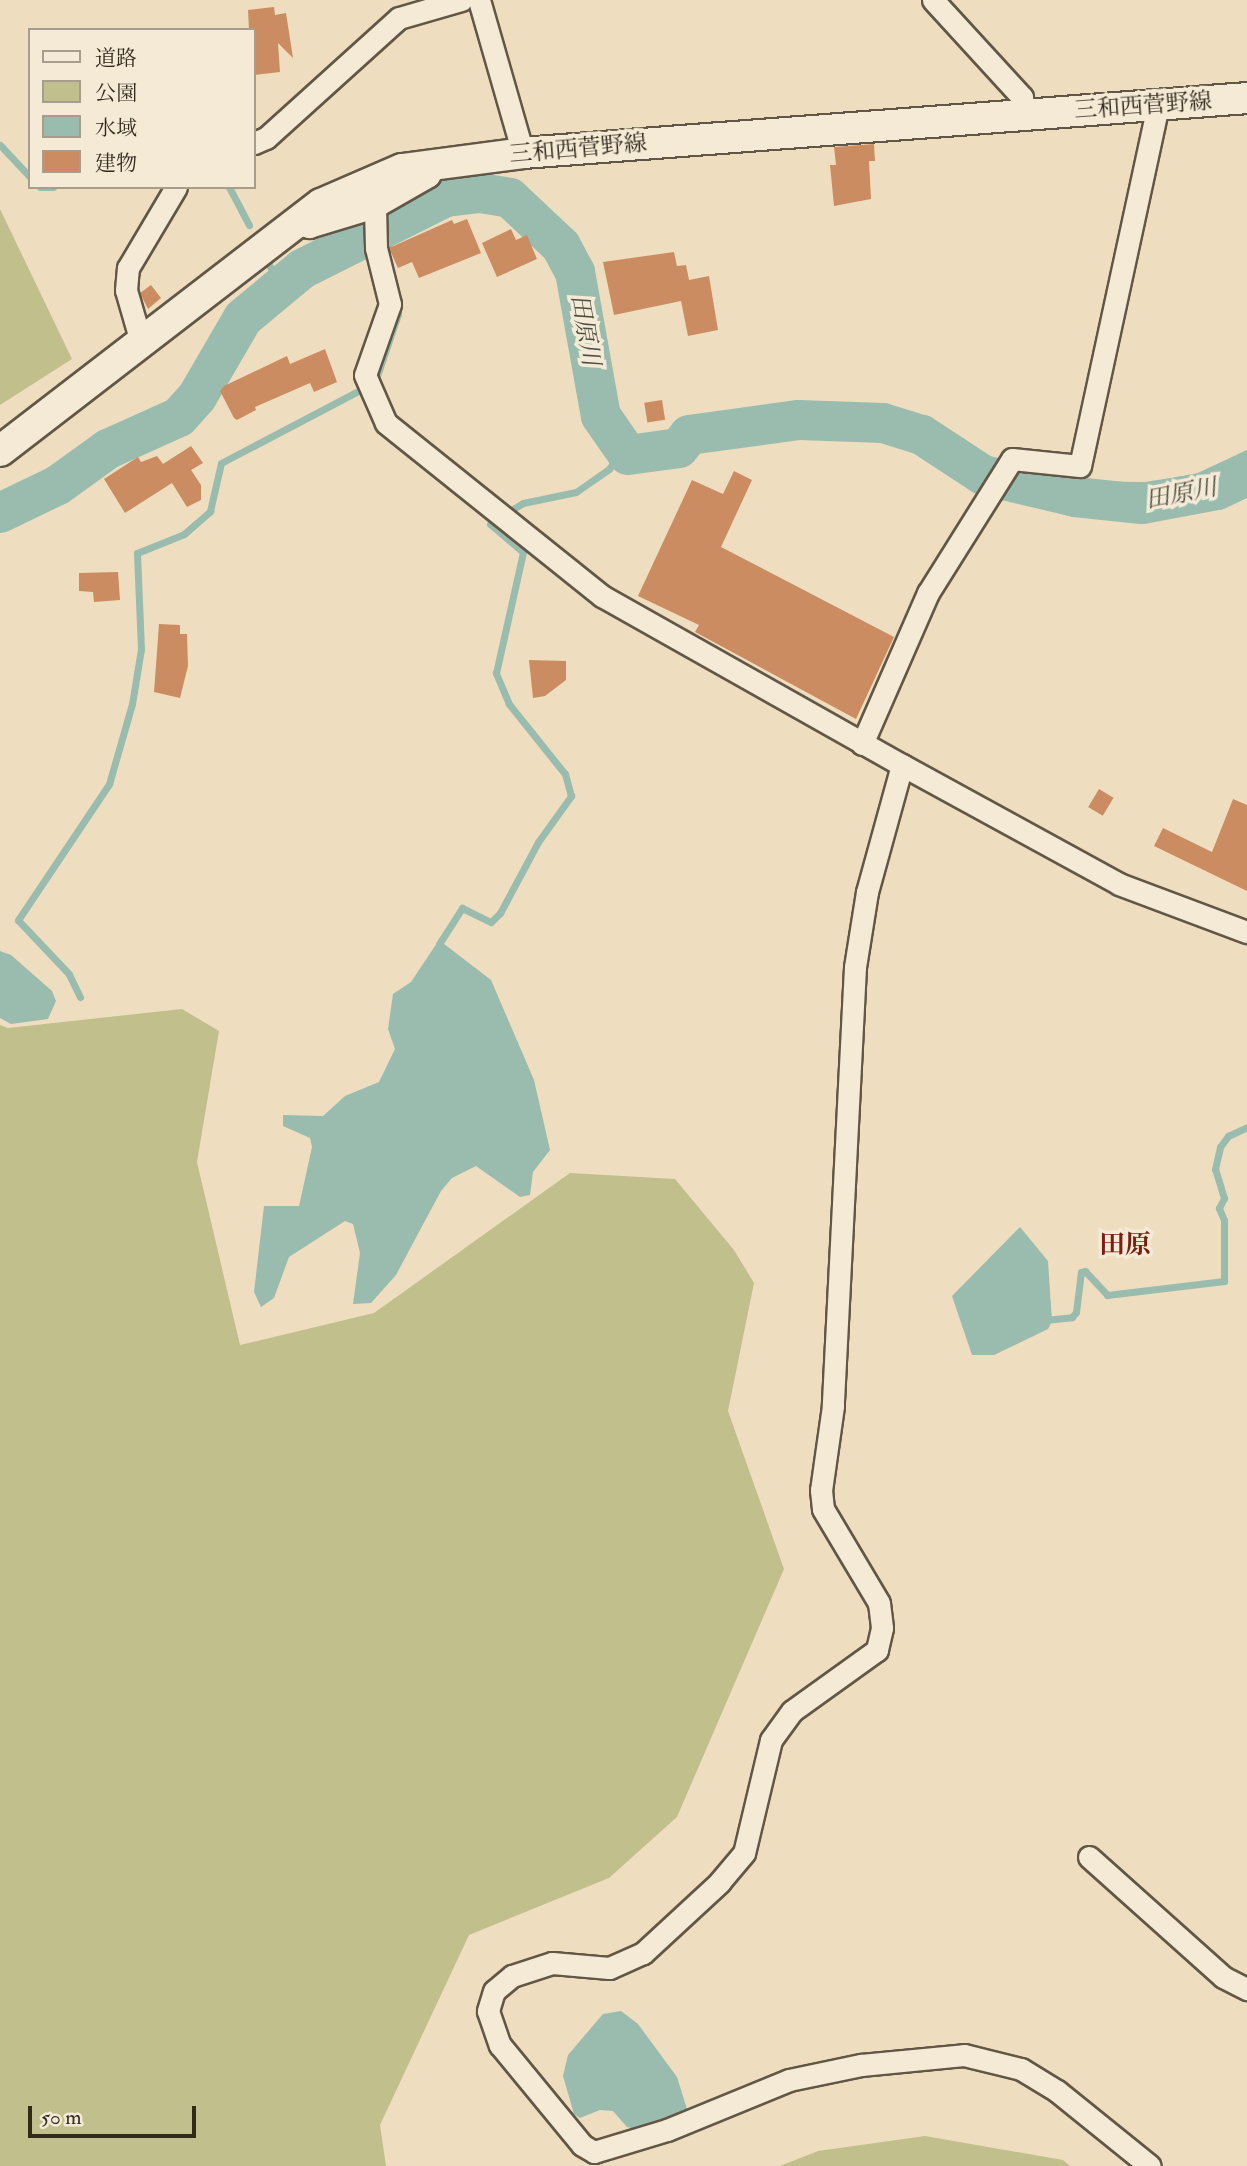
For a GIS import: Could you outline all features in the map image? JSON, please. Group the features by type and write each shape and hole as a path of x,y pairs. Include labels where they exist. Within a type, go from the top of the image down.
{"main road":[{"name":"三和西菅野線","path":"0,451 294,223 344,191 437,161 1247,98"}],"street":[{"path":"256,142 266,138 399,18 461,0"},
{"path":"479,0 523,153"},
{"path":"933,0 1022,97 1023,114"},
{"path":"862,744 928,593 1012,459 1080,466 1158,105"},
{"path":"294,223 309,228 375,212 429,176 437,161"},
{"path":"141,342 126,290 128,268 175,189"},
{"path":"375,212 376,248 390,304 365,375 386,423 560,566 602,596 862,744 1119,884 1247,932"},
{"path":"902,765 867,892 855,967 833,1406 821,1490 823,1509 879,1603 882,1628 877,1650 792,1711 771,1740 744,1853 720,1882 643,1953 609,1969 552,1963 533,1966 512,1976 494,1991 488,2011 500,2045 525,2080 582,2145 594,2152 667,2130 758,2089 789,2080 862,2065 964,2055 990,2058 1021,2069 1058,2091 1150,2166"},
{"path":"1089,1857 1223,1977 1247,1989"}],"green space":[{"path":"0,209 72,359 0,405"},
{"path":"182,1009 219,1031 197,1162 240,1345 374,1313 570,1173 675,1179 734,1250 754,1283 728,1411 784,1569 677,1817 609,1878 469,1935 380,2125 386,2166 0,2166 0,1025 8,1028"},
{"path":"925,2136 1063,2160 1070,2166 780,2166 818,2151"}],"water":[{"path":"439,940 491,980 534,1080 550,1150 533,1172 530,1195 520,1197 476,1166 452,1178 441,1191 396,1275 371,1303 353,1304 360,1253 353,1224 345,1221 289,1257 274,1298 261,1307 254,1292 264,1206 299,1206 312,1147 310,1138 283,1126 283,1115 323,1116 345,1096 379,1082 395,1049 388,1029 393,994 411,982"},
{"path":"0,951 11,955 52,991 56,1001 48,1019 11,1024 0,1018"},
{"path":"1020,1227 1048,1261 1052,1321 1048,1329 994,1355 972,1355 952,1296"},
{"path":"621,2011 638,2024 677,2077 687,2109 683,2114 635,2129 627,2127 613,2111 600,2110 580,2118 574,2114 563,2076 568,2055 603,2014"}],"building":[{"path":"274,7 275,15 286,13 293,58 278,43 280,72 256,75 256,28 249,28 248,10"},
{"path":"874,144 875,161 869,161 871,199 834,206 830,165 836,165 834,147"},
{"path":"467,219 481,253 419,278 412,262 398,268 389,248 452,220 454,224"},
{"path":"511,229 516,240 527,235 537,259 497,277 482,243"},
{"path":"674,252 677,266 686,265 689,280 709,276 718,330 688,336 681,301 614,315 603,262"},
{"path":"151,285 161,298 148,309 140,293"},
{"path":"325,349 337,382 314,392 310,383 255,407 256,410 237,420 234,418 220,391 224,386 287,356 290,364"},
{"path":"662,400 665,420 647,423 644,403"},
{"path":"191,446 203,463 191,470 201,485 201,500 187,507 172,483 125,513 104,479 138,457 141,462 157,456 163,464"},
{"path":"734,471 752,480 721,547 894,637 856,719 695,632 699,625 638,596 692,480 723,494"},
{"path":"118,572 120,600 94,602 93,592 79,591 79,573"},
{"path":"159,624 180,625 180,634 187,634 188,666 180,698 154,692"},
{"path":"529,660 566,661 566,680 545,696 533,698"},
{"path":"1099,789 1114,798 1103,816 1088,807"},
{"path":"1233,799 1247,805 1247,891 1154,846 1163,828 1212,852"}],"waterway":[{"path":"0,145 28,175"},
{"path":"230,189 249,225"},
{"name":"田原川","path":"0,513 58,485 108,449 179,417 197,397 243,318 302,269 446,197 480,193 510,198 561,246 575,272 601,416 628,455 679,448 689,435 799,420 883,423 922,435 983,475 1075,497 1142,504 1217,490 1247,476"},
{"path":"386,256 394,222"},
{"path":"268,263 280,285"},
{"path":"80,997 69,974 18,920 109,784 132,704 141,649 137,553 184,534 210,511 221,463 375,382 398,314 396,306"},
{"path":"922,435 951,444 1027,484 1145,485 1196,477 1247,453"},
{"path":"508,512 523,503 576,492 609,469 621,451"},
{"path":"439,944 462,908 491,922 500,913 538,842 571,796 565,774 509,704 496,673 523,552 490,524 494,522"},
{"path":"1045,1320 1072,1317 1076,1312 1081,1272 1085,1271 1107,1295 1224,1281 1224,1220 1219,1208 1224,1198 1215,1169 1220,1147 1228,1136 1247,1127"}],"district":[{"name":"田原","path":"1125,1246"}]}
